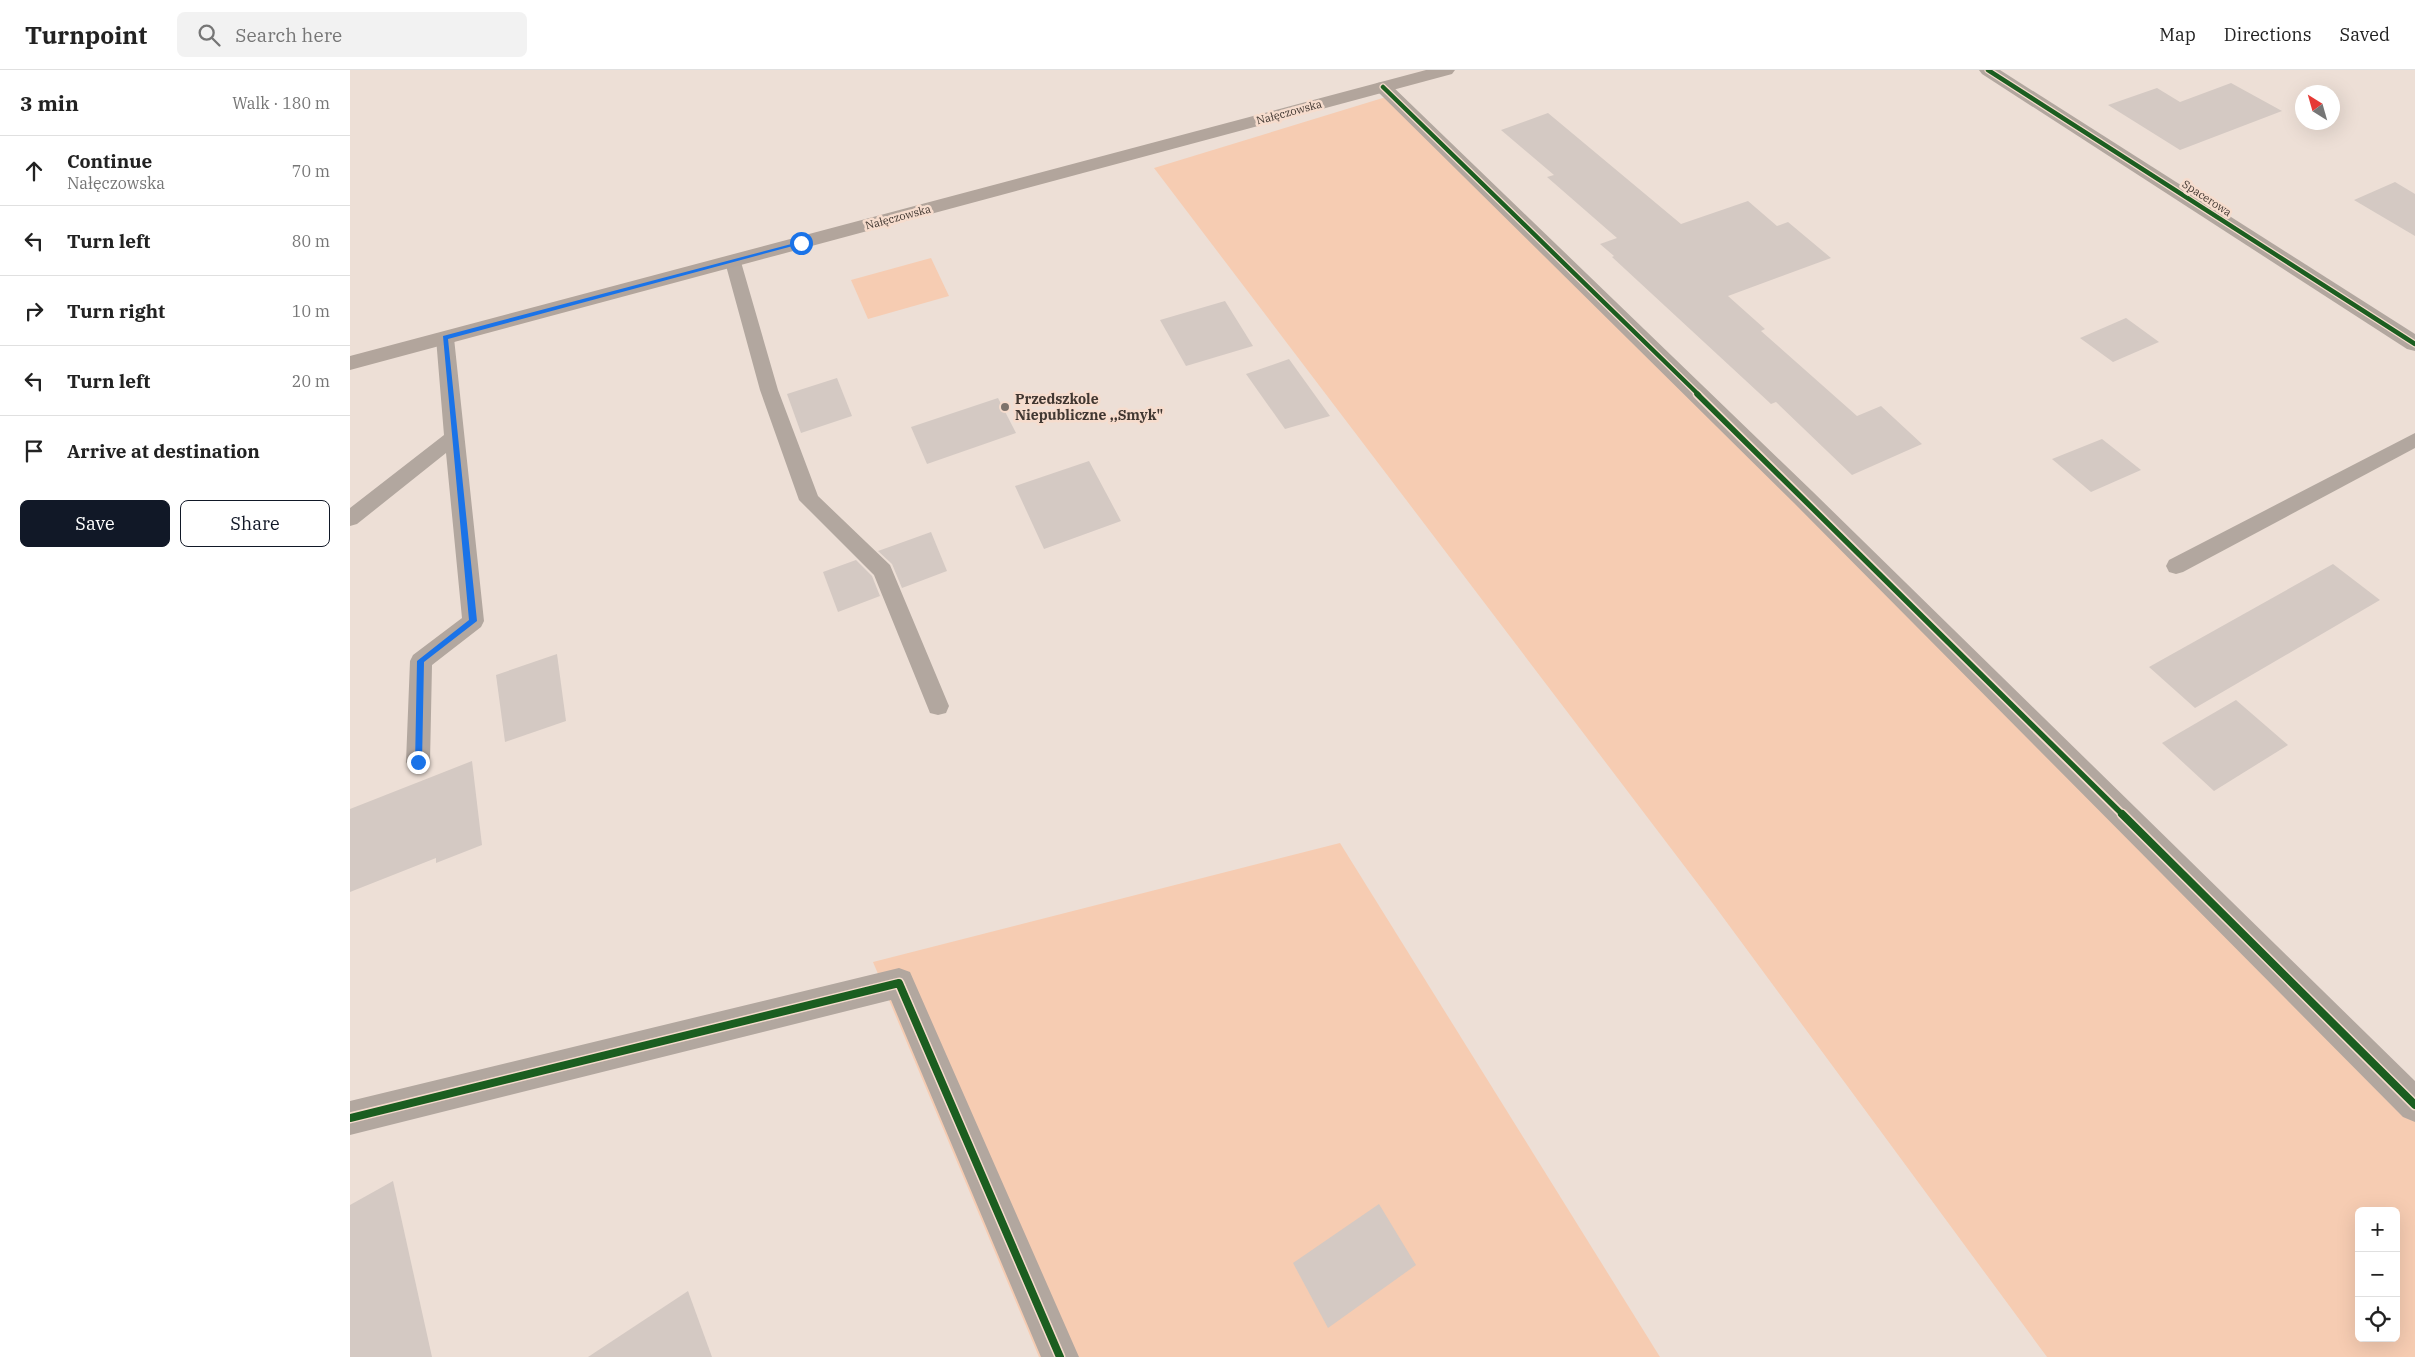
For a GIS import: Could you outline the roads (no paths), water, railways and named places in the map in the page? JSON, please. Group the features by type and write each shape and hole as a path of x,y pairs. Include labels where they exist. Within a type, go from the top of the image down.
{"main road":[{"name":"Nałęczowska","path":"350,363 1446,70"}],"street":[{"name":"Spacerowa","path":"1988,70 2415,344"},
{"path":"1382,87 1803,498 2415,1105"},
{"path":"350,1118 899,983 1060,1357"}],"lane":[{"path":"733,262 769,390 809,500 883,571 938,706"},
{"path":"418,762 420,661 473,621 445,338"},
{"path":"350,519 454,437"},
{"path":"2176,566 2415,440"}],"place":[{"name":"Przedszkole Niepubliczne ,,Smyk\"","path":"1005,407"}]}
